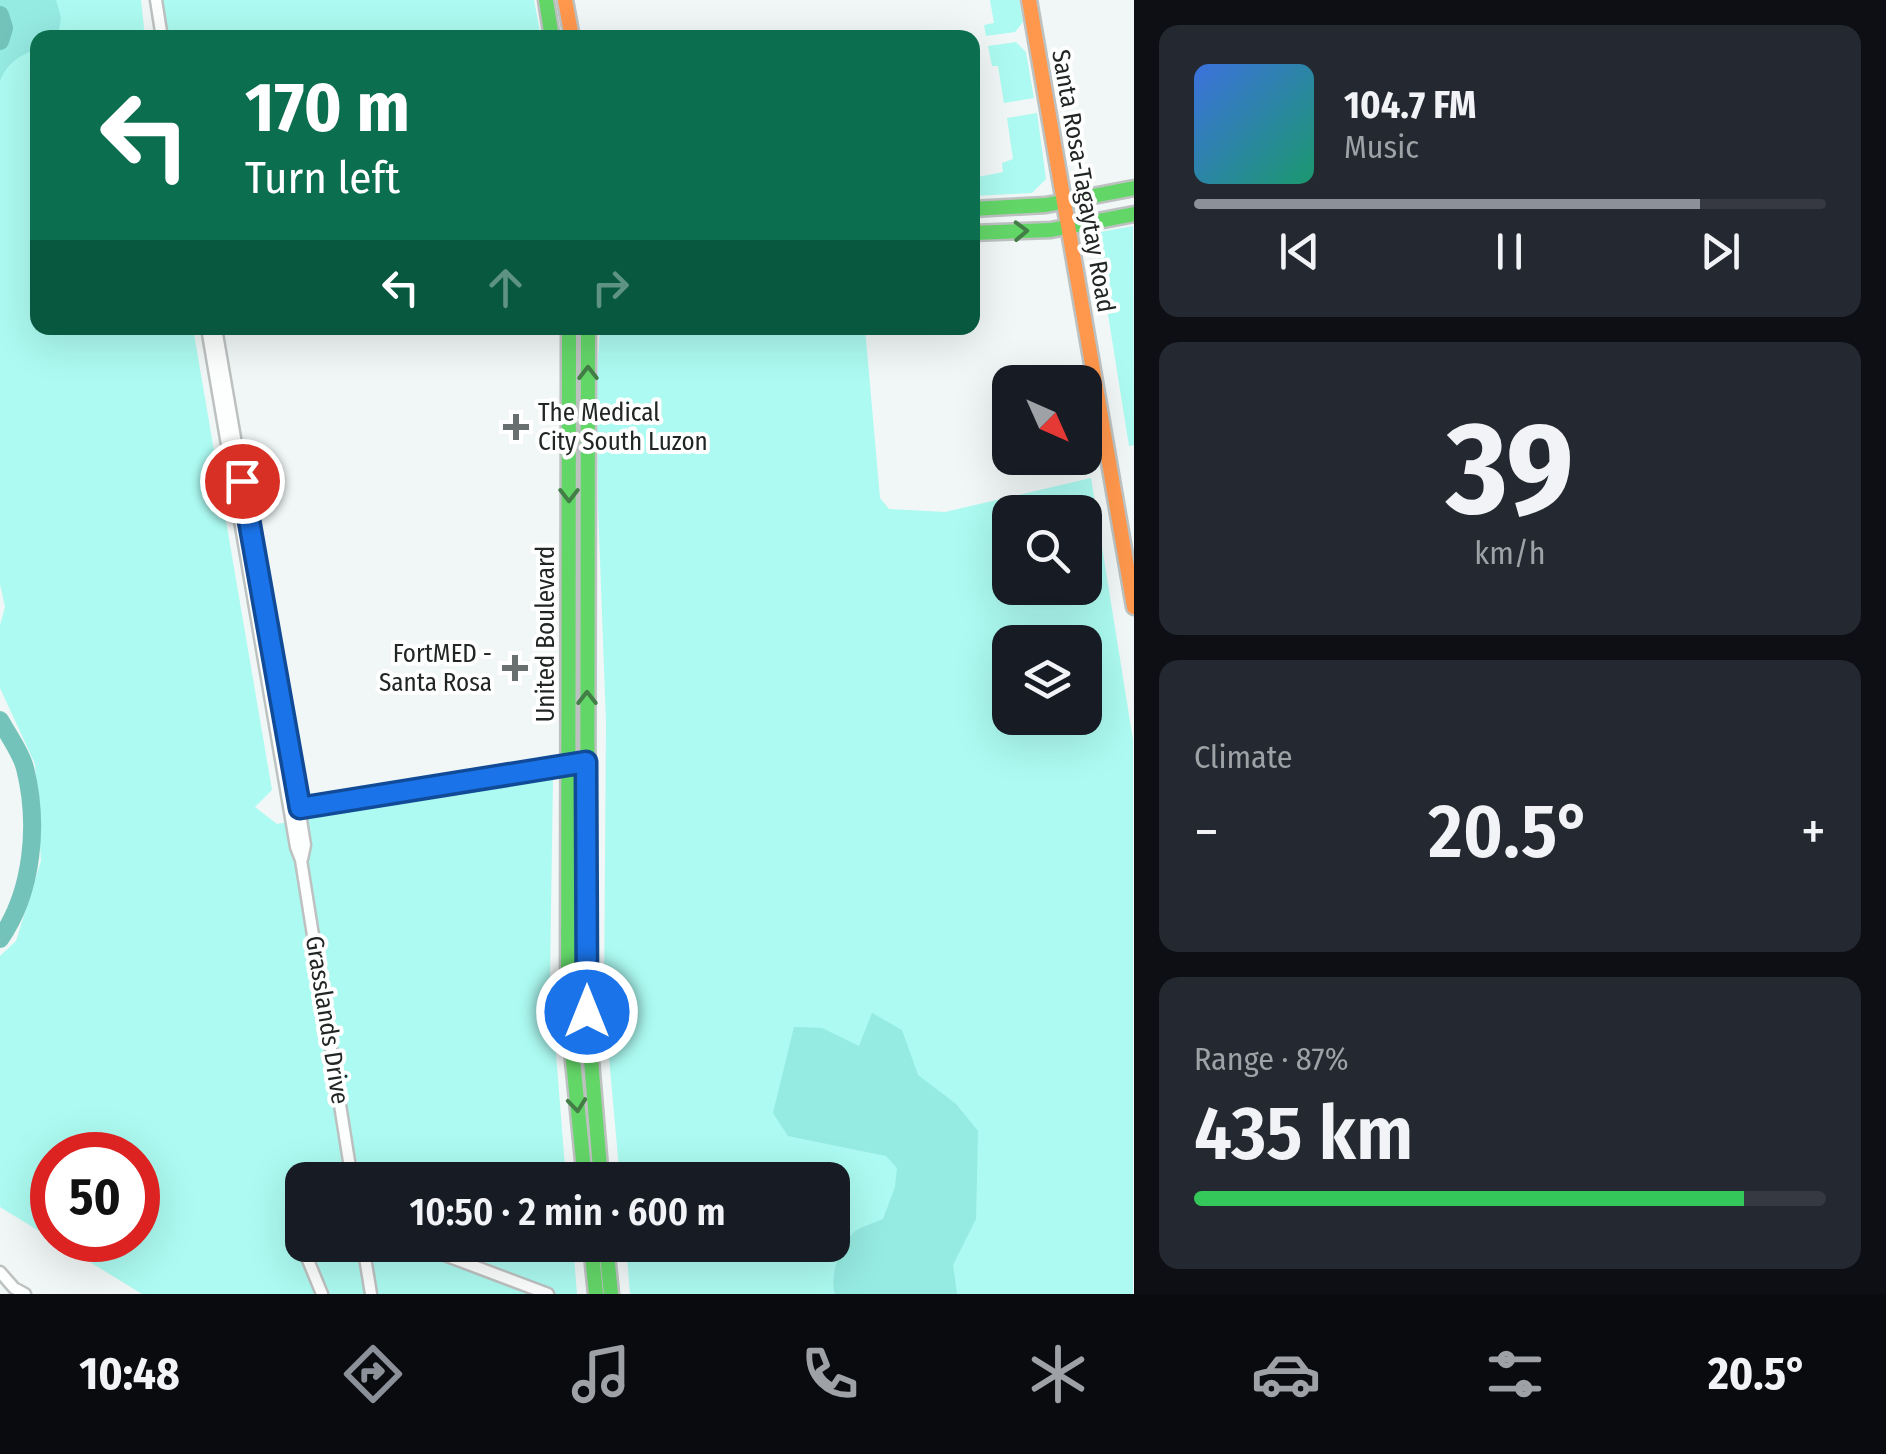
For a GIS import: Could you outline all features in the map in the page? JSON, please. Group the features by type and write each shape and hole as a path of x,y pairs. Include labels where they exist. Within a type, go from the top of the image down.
{"main road":[{"path":"546,0 551,30"},
{"path":"565,0 571,30"},
{"name":"Santa Rosa-Tagaytay Road","path":"1030,0 1134,607"},
{"path":"980,209 1064,201 1134,188"},
{"path":"980,232 1069,227 1134,214"},
{"name":"United Boulevard","path":"569,335 568,1011 583,1162"},
{"name":"United Boulevard","path":"588,335 587,1012 600,1162"},
{"path":"593,1262 596,1294"},
{"path":"607,1262 610,1294"}],"street":[{"path":"156,0 161,30"},
{"name":"Grasslands Drive","path":"208,335 294,809 305,845 301,860 349,1162"},
{"name":"Grasslands Drive","path":"217,335 294,809"},
{"path":"294,809 586,762"},
{"path":"309,1262 322,1294"},
{"path":"366,1262 371,1294"},
{"path":"463,1262 548,1294"},
{"path":"0,1272 17,1292"},
{"path":"2,1294 17,1292"}],"shaded area":[{"path":"0,0 56,0 61,18 59,30 30,30 30,52 15,60 0,81"},
{"path":"4,0 141,0 144,30 30,30 30,335 194,335 272,790 255,807 277,824 553,776 550,977 565,1162 285,1162 285,1262 574,1262 577,1294 142,1294 90,1262 160,1262 160,1132 30,1132 30,1225 0,1207 0,956 16,941 41,861 35,764 0,688 0,625 5,607 0,584 0,64"},
{"path":"162,0 534,0 540,30 168,30"},
{"path":"990,0 1019,0 1023,22 1015,32 986,36 984,25 994,23"},
{"path":"1016,42 1026,52 1034,98 1004,103 998,66 992,66 988,46"},
{"path":"1037,113 1046,179 1032,193 980,196 980,177 1003,172 1002,163 1013,159 1007,118"},
{"path":"1133,226 1134,445 1129,446 1095,233"},
{"path":"600,335 866,335 880,498 889,509 945,512 992,501 992,605 1102,605 1102,547 1133,740 1133,1294 630,1294 627,1262 850,1262 850,1162 618,1162 604,1001 606,722 598,506"},
{"path":"1091,478 1094,495 1018,495"},
{"path":"872,1013 902,1030 918,1075 956,1104 978,1131 976,1219 953,1265 957,1294 835,1294 837,1262 850,1262 850,1237 856,1231 883,1219 895,1187 897,1168 886,1156 788,1136 773,1113 794,1027 822,1028 859,1046"}],"waterway":[{"path":"0,15 4,28 0,41"},
{"path":"0,720 25,768 32,812 26,879 0,939"}],"traffic: fast":[{"path":"546,0 551,30"},
{"path":"980,209 1046,205 1134,188"},
{"path":"980,233 1051,230 1134,214"},
{"path":"569,335 568,1011 583,1162"},
{"path":"588,335 587,1012 600,1162"},
{"path":"593,1262 596,1294"},
{"path":"608,1262 611,1294"}],"traffic: slow":[{"path":"565,0 571,30"},
{"path":"1029,0 1134,607"}],"place":[{"name":"The Medical City South Luzon","path":"516,427"},
{"name":"FortMED - Santa Rosa","path":"515,668"}],"route":[{"path":"242,481 300,808 586,762 587,1012"}]}
